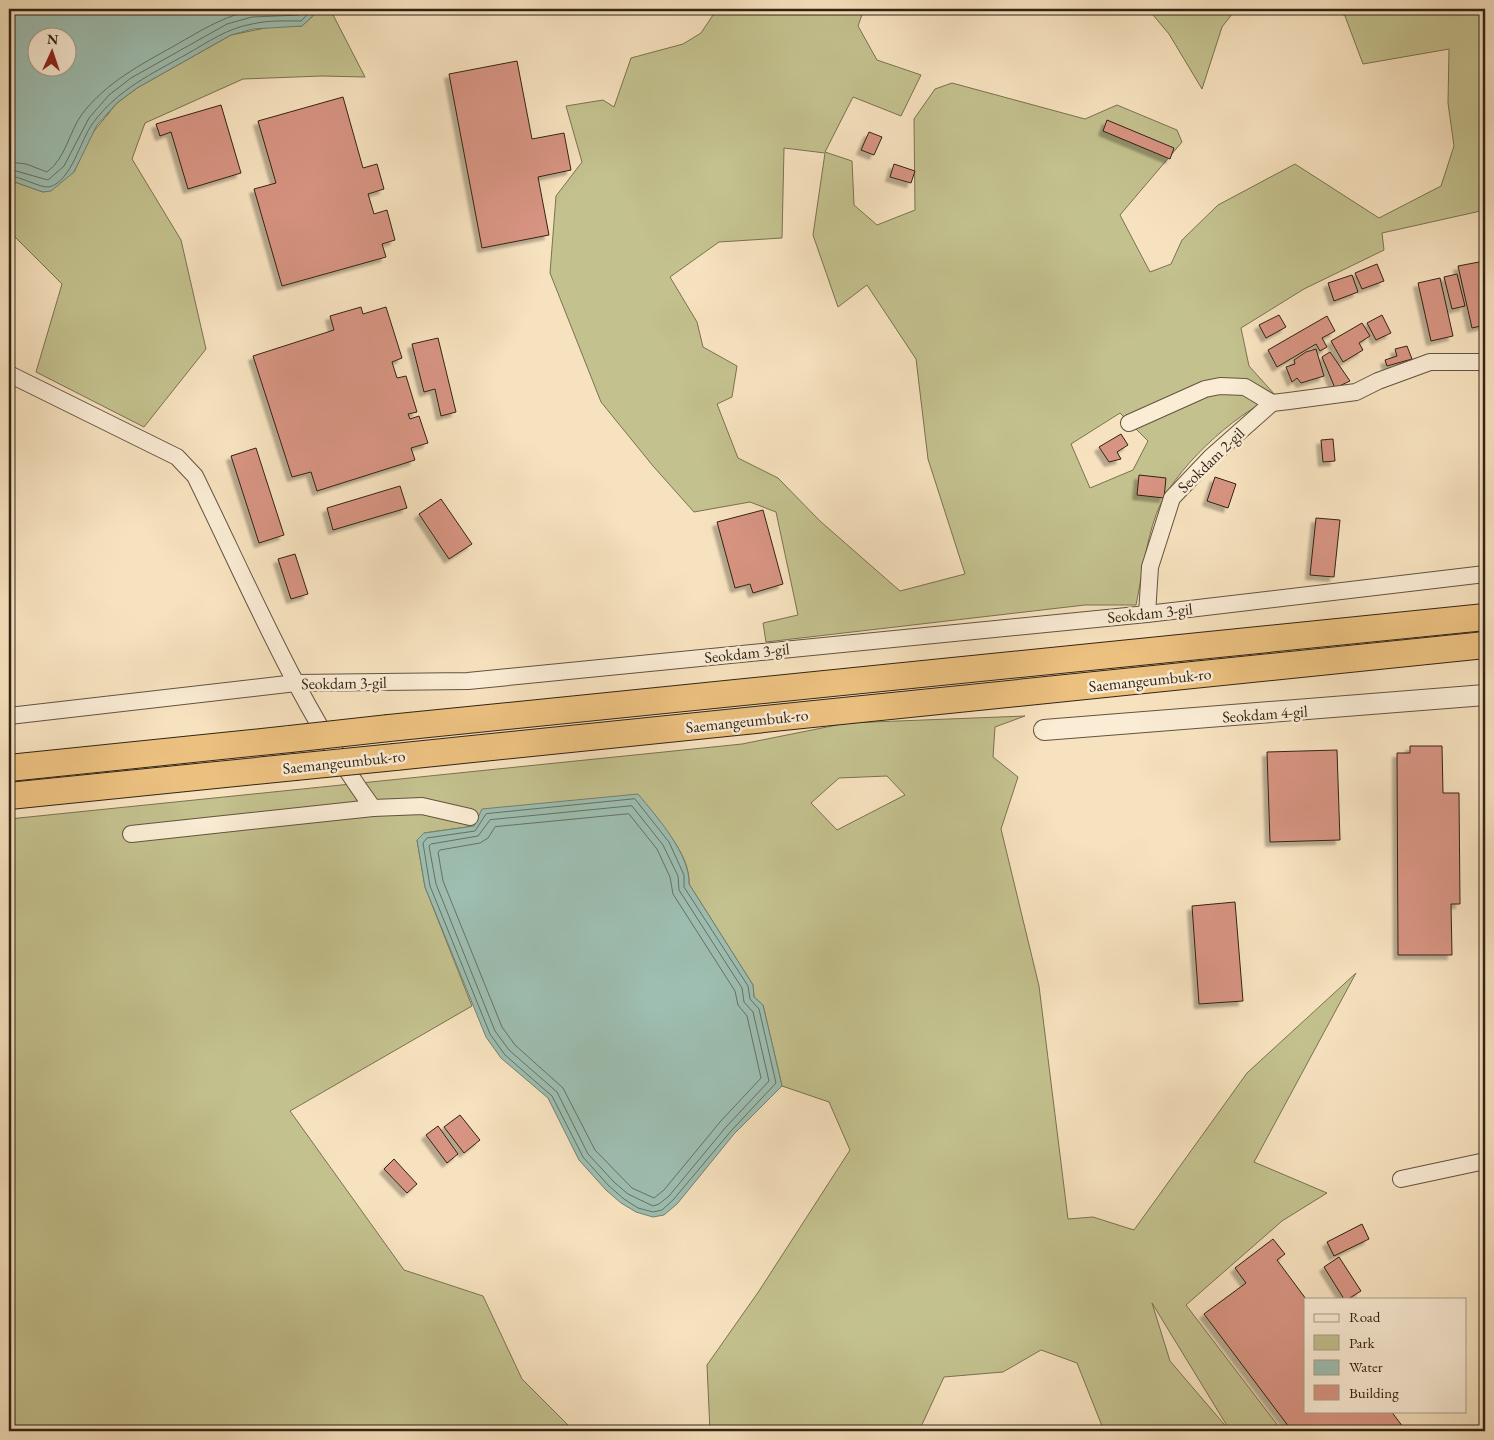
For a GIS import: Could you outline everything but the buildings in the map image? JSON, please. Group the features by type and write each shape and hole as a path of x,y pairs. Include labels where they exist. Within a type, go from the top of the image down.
{"highway":[{"name":"Saemangeumbuk-ro","path":"9,768 1485,617"},
{"name":"Saemangeumbuk-ro","path":"9,796 1485,645"}],"street":[{"path":"1129,423 1206,389 1220,386 1245,387 1272,403 1356,392 1378,381 1430,362 1485,362"},
{"path":"9,374 177,457 195,476 296,683 354,783 373,808"},
{"name":"Seokdam 2-gil","path":"1147,614 1150,567 1172,498 1210,457 1272,403"},
{"name":"Seokdam 3-gil","path":"9,716 296,683 468,681 1147,614 1485,574"},
{"name":"Seokdam 4-gil","path":"1044,730 1485,695"},
{"path":"131,834 373,808 422,806 470,817"},
{"path":"1401,1179 1485,1161"}],"green space":[{"path":"330,9 365,77 322,76 243,79 145,123 132,159 181,240 206,349 144,427 36,372 62,284 9,231 9,180 43,192 74,172 90,136 117,103 137,88 231,35 275,26 302,26 318,11"},
{"path":"717,9 864,9 858,26 877,60 921,75 901,116 853,97 825,152 852,161 854,205 877,225 915,210 914,119 935,89 952,83 1085,119 1117,105 1177,130 1182,142 1120,215 1150,272 1171,264 1182,240 1218,205 1295,164 1379,218 1441,186 1454,146 1448,103 1449,49 1363,64 1345,16 1335,9 1485,9 1485,210 1382,233 1384,250 1304,289 1241,328 1249,366 1276,396 1259,404 1224,430 1189,463 1175,480 1156,515 1147,548 1136,605 1085,605 766,642 763,623 798,615 776,512 750,502 694,512 653,466 601,402 550,273 556,196 582,162 566,106 603,100 614,107 631,58 683,44 701,33","holes":["784,148 825,153 813,235 838,307 867,285 916,359 928,459 965,574 900,591 820,521 778,478 738,458 717,404 732,397 737,366 703,347 697,322 670,277 719,242 782,238","1120,413 1148,441 1133,470 1090,488 1071,444"]},
{"path":"1148,9 1236,9 1222,27 1202,89 1169,34"},
{"path":"1025,716 995,727 993,757 1018,777 1001,829 1039,986 1068,1219 1093,1217 1134,1230 1247,1073 1356,973 1254,1162 1327,1193 1282,1221 1186,1305 1282,1431 1104,1431 1077,1363 1041,1350 1003,1372 944,1377 919,1431 710,1431 707,1365 759,1291 850,1150 829,1102 782,1086 763,1005 754,997 753,985 689,884 688,873 681,853 649,808 424,833 417,840 425,887 472,1006 290,1111 404,1270 483,1296 522,1379 574,1431 9,1431 9,819 742,744 847,723","holes":["887,776 905,795 837,830 811,803 839,778","1152,1303 1229,1429 1229,1430 1170,1361"]}],"water":[{"path":"9,9 329,9 318,11 302,26 253,29 231,35 137,88 117,103 97,125 74,172 51,191 43,192 9,180"},
{"path":"638,794 671,836 684,861 688,872 689,884 753,985 754,997 763,1005 782,1086 734,1134 677,1204 664,1215 653,1217 636,1212 621,1203 606,1190 579,1160 548,1098 501,1058 486,1037 425,887 417,840 424,833 474,826 482,809"}]}
